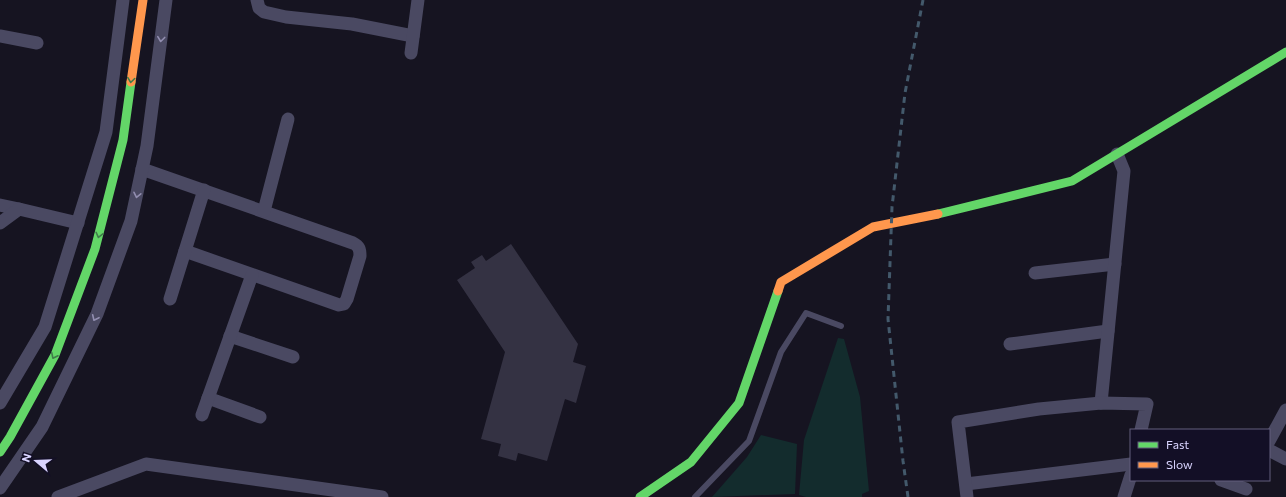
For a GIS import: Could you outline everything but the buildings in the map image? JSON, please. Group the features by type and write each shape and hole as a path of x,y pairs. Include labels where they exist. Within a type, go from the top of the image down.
{"main road":[{"path":"0,452 10,437 55,355 95,249 123,140 143,0"},
{"path":"104,176 111,154 127,4"},
{"path":"640,497 691,462 739,403 781,282 873,227 949,212 1072,181 1286,52"}],"street":[{"path":"0,488 42,427 97,314 131,221 147,146 166,0"},
{"path":"257,0 259,8 264,12 286,17 352,24 413,36"},
{"path":"411,53 418,0"},
{"path":"2,396 45,326 78,223 106,132 127,4"},
{"path":"0,36 37,43"},
{"path":"264,211 288,119"},
{"path":"1101,403 1124,171 1117,154"},
{"path":"142,169 353,243 358,246 360,256 347,299 344,304 339,305 186,252"},
{"path":"170,299 186,252 204,190"},
{"path":"0,205 78,223"},
{"path":"0,223 19,209"},
{"path":"1035,273 1115,264"},
{"path":"202,415 252,275"},
{"path":"1010,344 1108,331"},
{"path":"230,336 293,357"},
{"path":"208,398 260,417"},
{"path":"1130,464 967,490 958,422 1039,409 1101,403 1147,404 1142,429"},
{"path":"1270,439 1286,410"},
{"path":"1270,451 1286,459"},
{"path":"58,497 146,464 382,497"},
{"path":"1124,497 1130,478"},
{"path":"1224,481 1246,489"}],"lane":[{"path":"695,497 749,441 781,352 806,313 840,326"}],"green space":[{"path":"838,338 844,339 860,397 869,491 862,494 862,497 806,497 799,495 804,440"},
{"path":"761,435 797,444 795,494 712,497 747,457"}],"railway":[{"path":"908,497 888,319 892,207 905,93 923,0"}],"traffic: fast":[{"path":"938,214 1072,181 1286,52"},
{"path":"0,452 10,437 55,355 95,249 123,140 131,82"},
{"path":"640,497 691,462 739,403 778,291"}],"traffic: slow":[{"path":"131,82 143,0"},
{"path":"778,291 781,282 873,227 938,214"}]}
